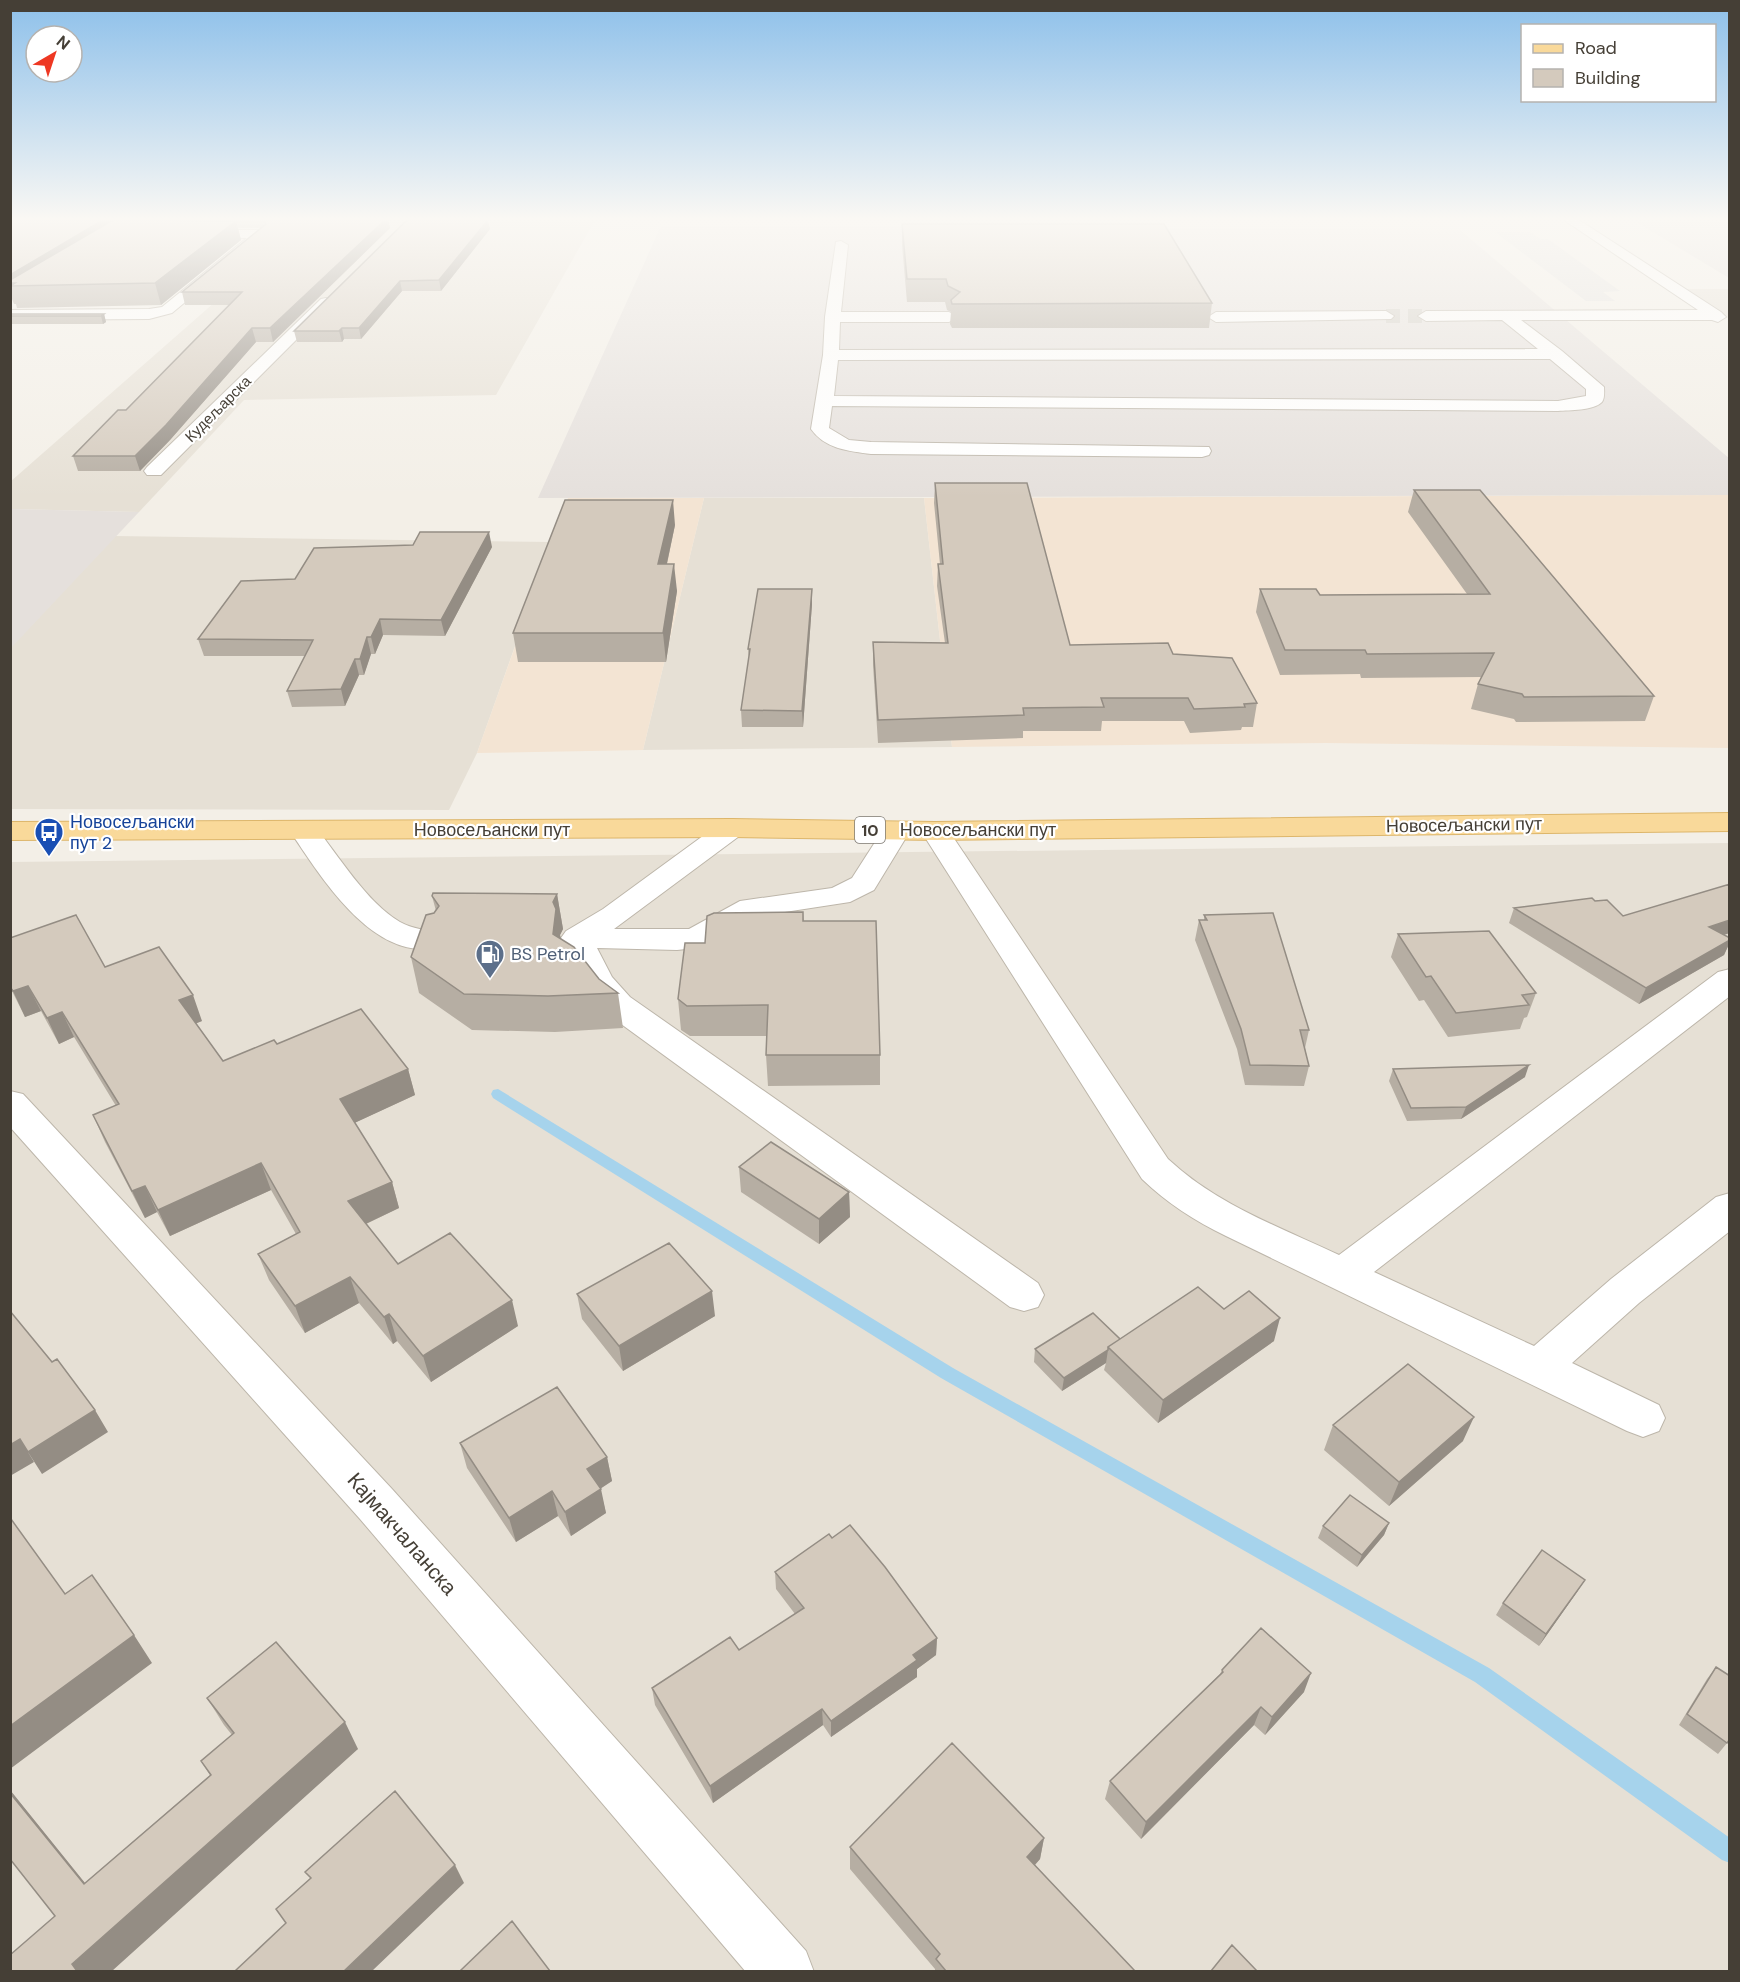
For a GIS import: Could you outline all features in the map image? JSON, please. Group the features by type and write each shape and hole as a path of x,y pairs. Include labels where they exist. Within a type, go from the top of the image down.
{"main road":[{"name":"Новосељански пут","path":"10,831 732,828 935,831 1730,822"}],"street":[{"path":"10,315 156,312"},
{"name":"Кудељарска","path":"154,471 315,312"},
{"path":"833,312 831,355 820,429 829,439 844,445 871,448 1202,451"},
{"path":"1712,312 1730,325"},
{"path":"1426,316 1716,315"},
{"path":"1250,355 1223,317 1386,316"},
{"path":"823,401 1558,406 1581,404 1595,399 1595,387 1506,316"},
{"path":"833,317 949,317"},
{"path":"831,355 1556,354"},
{"path":"1028,402 1043,450"},
{"path":"572,939 614,916 732,828"},
{"path":"304,831 374,918 390,929 429,940"},
{"path":"572,939 677,940 696,938 751,908 839,896 863,884 896,831"},
{"path":"935,831 1161,1176 1168,1183 1218,1213 1342,1275 1643,1418"},
{"path":"572,939 603,992 618,1005 1024,1295"},
{"path":"1342,1275 1730,980"},
{"name":"Кајмакчаланска","path":"10,1102 376,1503 785,1971"},
{"path":"1539,1367 1625,1291 1730,1208"}],"shaded area":[{"path":"203,312 543,312 496,395 244,400 139,512 11,509 10,482"},
{"path":"622,312 1557,312 1730,459 1729,495 538,498"},
{"path":"1719,312 1729,312 1729,319"},
{"path":"1729,495 1729,748 1326,743 952,747 924,498"},
{"path":"568,498 704,498 643,750 477,753"},
{"path":"704,498 924,498 952,747 643,750"},
{"path":"10,509 139,512 11,648"},
{"path":"115,536 552,542 477,753 449,810 11,809 10,648"},
{"path":"1729,843 1729,1971 11,1971 10,862"}],"building":[{"path":"222,312 287,312 270,328 252,328 166,425 135,456 73,456 118,410 126,410"},
{"path":"313,312 373,312 359,328 342,328 339,331 294,331"},
{"path":"10,314 104,314 101,316 10,316"},
{"path":"935,483 1027,483 1070,645 1168,643 1173,654 1232,658 1257,703 1244,704 1245,707 1194,709 1188,698 1101,698 1104,707 1023,708 1024,715 878,720 873,642 948,643 938,564 943,564"},
{"path":"1414,490 1480,490 1654,696 1524,697 1522,694 1478,684 1494,653 1367,654 1365,650 1285,650 1260,589 1316,589 1320,595 1490,594"},
{"path":"565,500 673,500 658,564 674,564 663,633 513,633"},
{"path":"420,532 489,532 441,620 380,619 371,637 367,637 360,659 355,659 341,689 287,691 313,640 198,639 241,581 295,579 314,548 413,545"},
{"path":"758,589 812,589 802,711 741,710"},
{"path":"1730,884 1730,920 1709,927 1730,940 1646,988 1514,908 1592,898 1595,901 1607,900 1623,916"},
{"path":"433,893 557,894 553,902 556,909 553,934 574,947 599,979 618,993 548,996 464,994 411,957 426,915 434,913 439,906 432,896"},
{"path":"803,912 803,921 876,921 880,1055 766,1055 768,1005 687,1006 678,999 685,943 705,943 707,916 714,913"},
{"path":"1273,913 1309,1030 1300,1030 1309,1066 1250,1065 1241,1029 1199,920 1207,920 1204,915"},
{"path":"76,915 105,967 159,947 193,995 179,1000 223,1061 274,1040 277,1044 361,1009 408,1069 340,1099 392,1182 348,1201 398,1264 450,1233 512,1300 423,1356 389,1314 384,1317 350,1277 295,1306 258,1254 300,1232 261,1163 158,1210 145,1186 132,1191 93,1115 119,1104 62,1012 47,1018 28,986 13,991 10,987 10,938"},
{"path":"1489,931 1536,993 1522,995 1529,1005 1456,1013 1431,976 1426,977 1398,934"},
{"path":"1529,1065 1466,1107 1411,1108 1393,1069"},
{"path":"771,1142 849,1192 819,1219 739,1167"},
{"path":"669,1243 712,1291 619,1346 577,1294"},
{"path":"1198,1287 1224,1309 1249,1291 1280,1318 1163,1400 1108,1347"},
{"path":"10,1311 52,1362 57,1359 95,1410 28,1452 20,1439 10,1445"},
{"path":"1093,1313 1120,1339 1108,1347 1108,1350 1064,1378 1035,1349"},
{"path":"1408,1364 1474,1417 1399,1482 1333,1425"},
{"path":"557,1387 607,1457 587,1469 601,1489 565,1512 552,1491 509,1518 460,1443"},
{"path":"1350,1495 1389,1523 1362,1555 1323,1526"},
{"path":"11,1519 65,1594 92,1575 134,1635 10,1726"},
{"path":"850,1525 885,1567 937,1638 913,1655 917,1660 831,1721 822,1709 710,1786 652,1688 730,1637 739,1650 804,1608 775,1572 829,1534 832,1538"},
{"path":"1542,1550 1585,1580 1546,1634 1503,1603"},
{"path":"1261,1628 1311,1673 1272,1717 1261,1707 1146,1822 1110,1781 1223,1672 1222,1670"},
{"path":"276,1642 345,1722 72,1964 77,1971 10,1971 10,1955 55,1916 10,1859 10,1793 84,1884 211,1775 201,1761 234,1733 207,1698"},
{"path":"1716,1667 1730,1676 1730,1739 1727,1743 1687,1714"},
{"path":"952,1743 1044,1838 1027,1857 1135,1971 946,1971 936,1959 940,1954 850,1847"},
{"path":"395,1791 455,1865 344,1971 235,1971 286,1923 276,1909 311,1878 305,1872"},
{"path":"512,1921 550,1971 460,1971"},
{"path":"1232,1945 1257,1971 1211,1971"}],"waterway":[{"path":"498,1094 947,1373 1482,1675 1730,1852"}],"tunnel":[{"path":"1386,316 1426,316"}],"place":[{"name":"Новосељански пут 2","path":"49,858"},
{"name":"BS Petrol","path":"490,980"}]}
